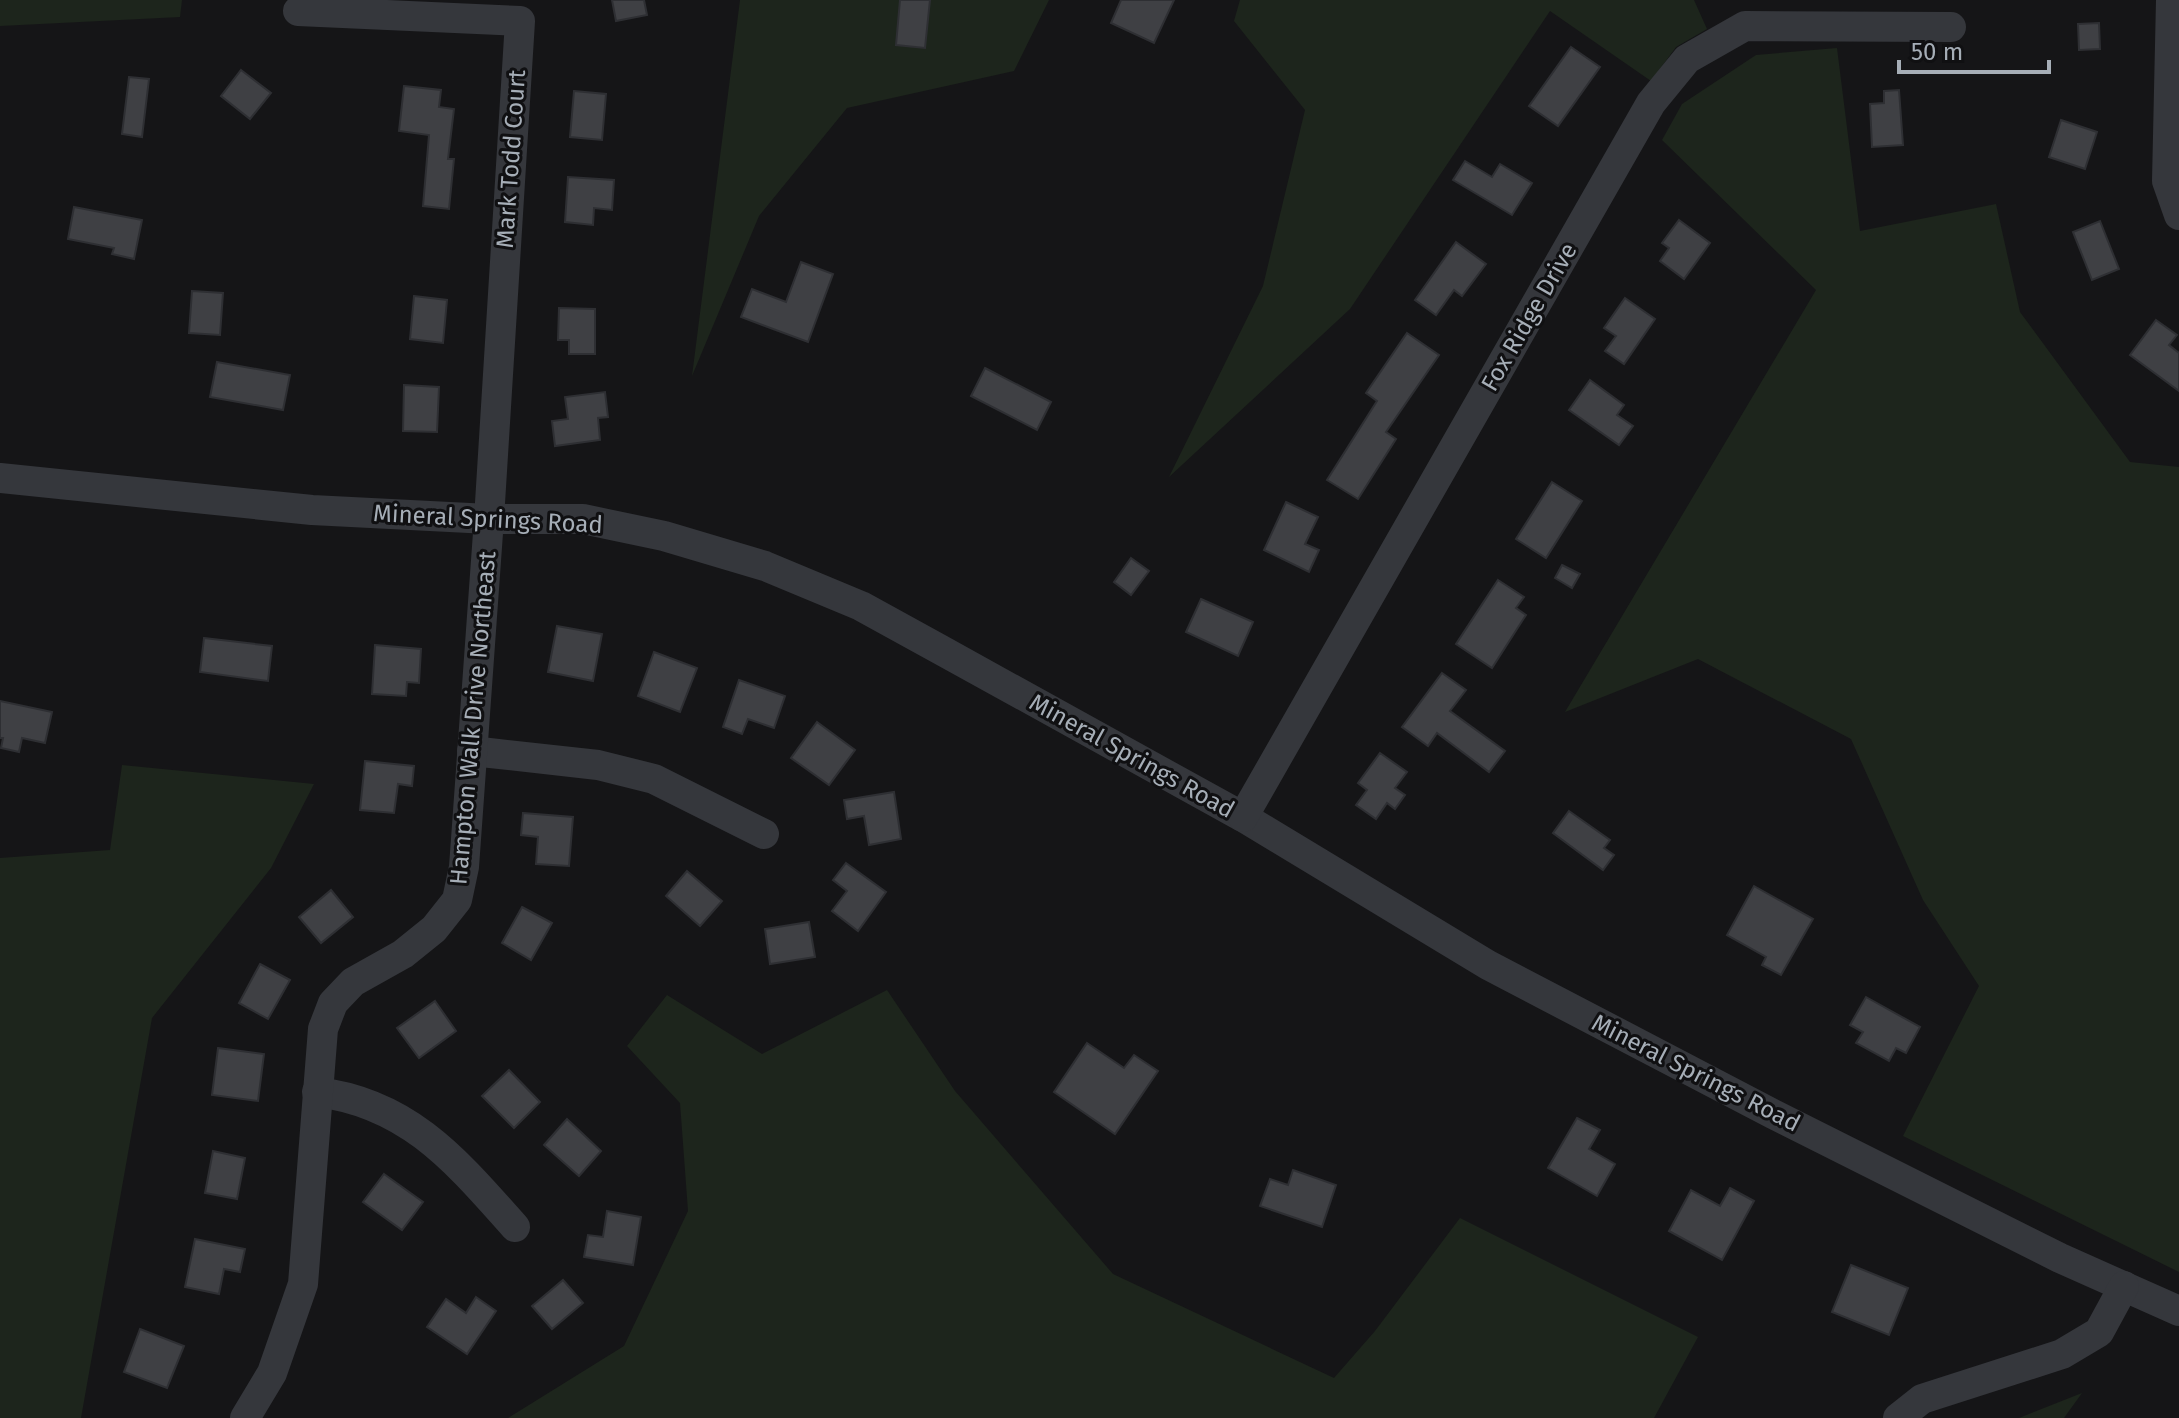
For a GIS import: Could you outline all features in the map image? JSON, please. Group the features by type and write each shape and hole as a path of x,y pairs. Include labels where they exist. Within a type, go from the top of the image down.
{"street":[{"path":"2171,0 2167,181 2179,215"},
{"name":"Mark Todd Court","path":"298,11 520,21 489,519"},
{"name":"Fox Ridge Drive","path":"1243,817 1651,103 1687,59 1745,26 1951,27"},
{"name":"Mineral Springs Road","path":"0,478 312,510 489,519 583,519 664,536 765,566 861,606 1243,817 1488,965 1785,1120 2060,1258 2179,1311"},
{"name":"Hampton Walk Drive Northeast","path":"245,1418 272,1373 303,1284 323,1029 333,1003 353,982 403,954 434,929 457,900 464,867 489,519"},
{"path":"472,751 598,765 654,779 764,834"},
{"path":"317,1092 344,1096 396,1116 452,1157 515,1227"},
{"path":"1898,1418 1922,1399 2062,1354 2099,1332 2124,1286"}],"shaded area":[{"path":"0,0 182,0 180,17 0,26"},
{"path":"740,0 1049,0 1014,71 847,108 759,216 692,376"},
{"path":"1240,0 1694,0 1707,29 1676,47 1651,81 1550,11 1350,309 1169,477 1263,286 1305,110 1234,21"},
{"path":"1837,48 1860,231 1996,204 2020,312 2130,462 2179,467 2179,1272 1903,1136 1979,986 1923,900 1851,739 1698,659 1565,712 1816,290 1662,140 1682,104 1756,55"},
{"path":"122,765 314,784 271,868 152,1018 81,1418 0,1418 0,858 110,850"},
{"path":"887,990 955,1091 1113,1274 1334,1378 1375,1331 1460,1218 1698,1337 1654,1418 508,1418 624,1346 688,1211 680,1103 627,1046 667,995 762,1054"},
{"path":"2082,1393 2064,1418 2019,1418"}],"building":[{"path":"612,0 644,0 647,15 616,21"},
{"path":"900,0 930,0 925,48 896,45"},
{"path":"1121,0 1174,0 1154,43 1111,23"},
{"path":"2099,23 2100,49 2079,50 2078,24"},
{"path":"1571,47 1600,67 1558,126 1529,106"},
{"path":"241,70 271,93 250,119 221,96"},
{"path":"129,77 149,79 142,137 122,134"},
{"path":"404,86 441,90 439,107 454,109 448,159 454,159 449,209 423,206 429,135 399,131"},
{"path":"1899,90 1903,145 1872,147 1870,104 1884,103 1884,91"},
{"path":"574,91 606,94 602,140 570,137"},
{"path":"2061,120 2097,132 2085,169 2049,157"},
{"path":"1465,161 1492,177 1500,164 1532,183 1512,215 1453,180"},
{"path":"568,177 614,180 612,210 594,208 593,225 565,222"},
{"path":"74,207 142,220 134,259 112,254 114,248 68,239"},
{"path":"1679,220 1710,243 1684,279 1660,261 1669,248 1662,243"},
{"path":"2100,221 2119,269 2092,280 2073,232"},
{"path":"1456,242 1486,264 1462,296 1454,290 1436,315 1415,300"},
{"path":"801,262 833,274 808,342 741,317 752,289 786,302"},
{"path":"192,291 223,293 220,335 189,333"},
{"path":"414,296 447,300 443,343 410,339"},
{"path":"1625,298 1655,319 1624,364 1605,351 1616,336 1604,328"},
{"path":"559,308 595,309 595,354 569,354 569,340 558,340"},
{"path":"2156,320 2177,335 2169,345 2179,353 2179,391 2130,355"},
{"path":"1407,333 1439,355 1386,432 1396,439 1358,499 1327,480 1377,401 1366,393"},
{"path":"217,362 290,375 283,410 210,397"},
{"path":"985,368 1051,402 1037,430 971,396"},
{"path":"1590,380 1624,405 1617,415 1633,426 1619,445 1569,410"},
{"path":"404,385 439,387 437,432 403,431"},
{"path":"605,392 608,417 598,418 600,440 555,446 552,421 568,419 565,397"},
{"path":"1552,482 1582,501 1546,558 1516,539"},
{"path":"1286,502 1318,517 1305,544 1319,550 1309,572 1264,550"},
{"path":"1131,558 1149,571 1131,595 1114,582"},
{"path":"1562,565 1580,574 1572,588 1555,578"},
{"path":"1498,580 1524,597 1516,608 1526,615 1492,668 1456,644"},
{"path":"1201,599 1253,622 1238,656 1186,632"},
{"path":"557,626 602,634 593,681 548,672"},
{"path":"204,638 272,646 268,681 200,672"},
{"path":"375,645 421,649 419,683 407,682 406,696 372,694"},
{"path":"654,652 697,668 680,712 638,696"},
{"path":"1442,673 1466,690 1450,711 1505,751 1489,772 1437,733 1428,746 1402,727"},
{"path":"739,680 785,696 774,728 748,719 742,734 723,727"},
{"path":"0,701 52,712 45,743 22,738 19,752 1,748"},
{"path":"817,722 855,750 829,785 791,758"},
{"path":"1380,753 1407,772 1395,788 1405,795 1395,809 1387,803 1376,819 1356,805 1367,790 1358,783"},
{"path":"365,761 414,766 412,786 398,784 394,813 360,810"},
{"path":"894,792 901,839 869,845 864,816 847,819 844,800"},
{"path":"1569,811 1610,840 1604,848 1614,855 1603,870 1553,833"},
{"path":"523,813 573,817 569,866 536,864 538,837 521,835"},
{"path":"846,863 886,892 858,931 832,911 847,891 833,880"},
{"path":"687,871 722,901 700,926 666,896"},
{"path":"1754,886 1813,919 1781,975 1762,965 1766,957 1727,935"},
{"path":"331,890 353,917 321,943 299,917"},
{"path":"522,907 552,923 531,960 502,943"},
{"path":"809,922 815,957 770,964 765,929"},
{"path":"260,964 290,980 268,1019 239,1003"},
{"path":"1866,997 1920,1027 1906,1053 1896,1048 1889,1061 1856,1043 1863,1032 1850,1025"},
{"path":"435,1001 456,1031 419,1058 397,1028"},
{"path":"1087,1043 1124,1068 1134,1055 1158,1071 1115,1134 1054,1092"},
{"path":"218,1048 264,1054 258,1101 212,1095"},
{"path":"509,1070 540,1102 514,1128 482,1096"},
{"path":"1577,1118 1600,1130 1589,1149 1615,1164 1597,1196 1548,1168"},
{"path":"567,1119 601,1151 579,1176 544,1145"},
{"path":"213,1151 245,1158 237,1199 205,1193"},
{"path":"1293,1170 1336,1185 1322,1227 1260,1206 1270,1179 1288,1185"},
{"path":"384,1174 423,1202 402,1230 363,1202"},
{"path":"1730,1188 1754,1201 1722,1260 1669,1231 1691,1190 1720,1206"},
{"path":"607,1211 641,1217 633,1265 584,1257 588,1235 603,1237"},
{"path":"195,1239 245,1249 240,1272 224,1269 219,1294 185,1287"},
{"path":"1851,1265 1908,1288 1889,1335 1832,1312"},
{"path":"563,1280 583,1303 552,1329 532,1306"},
{"path":"476,1297 496,1311 467,1354 427,1327 446,1299 466,1313"},
{"path":"140,1329 184,1346 167,1388 124,1372"}]}
